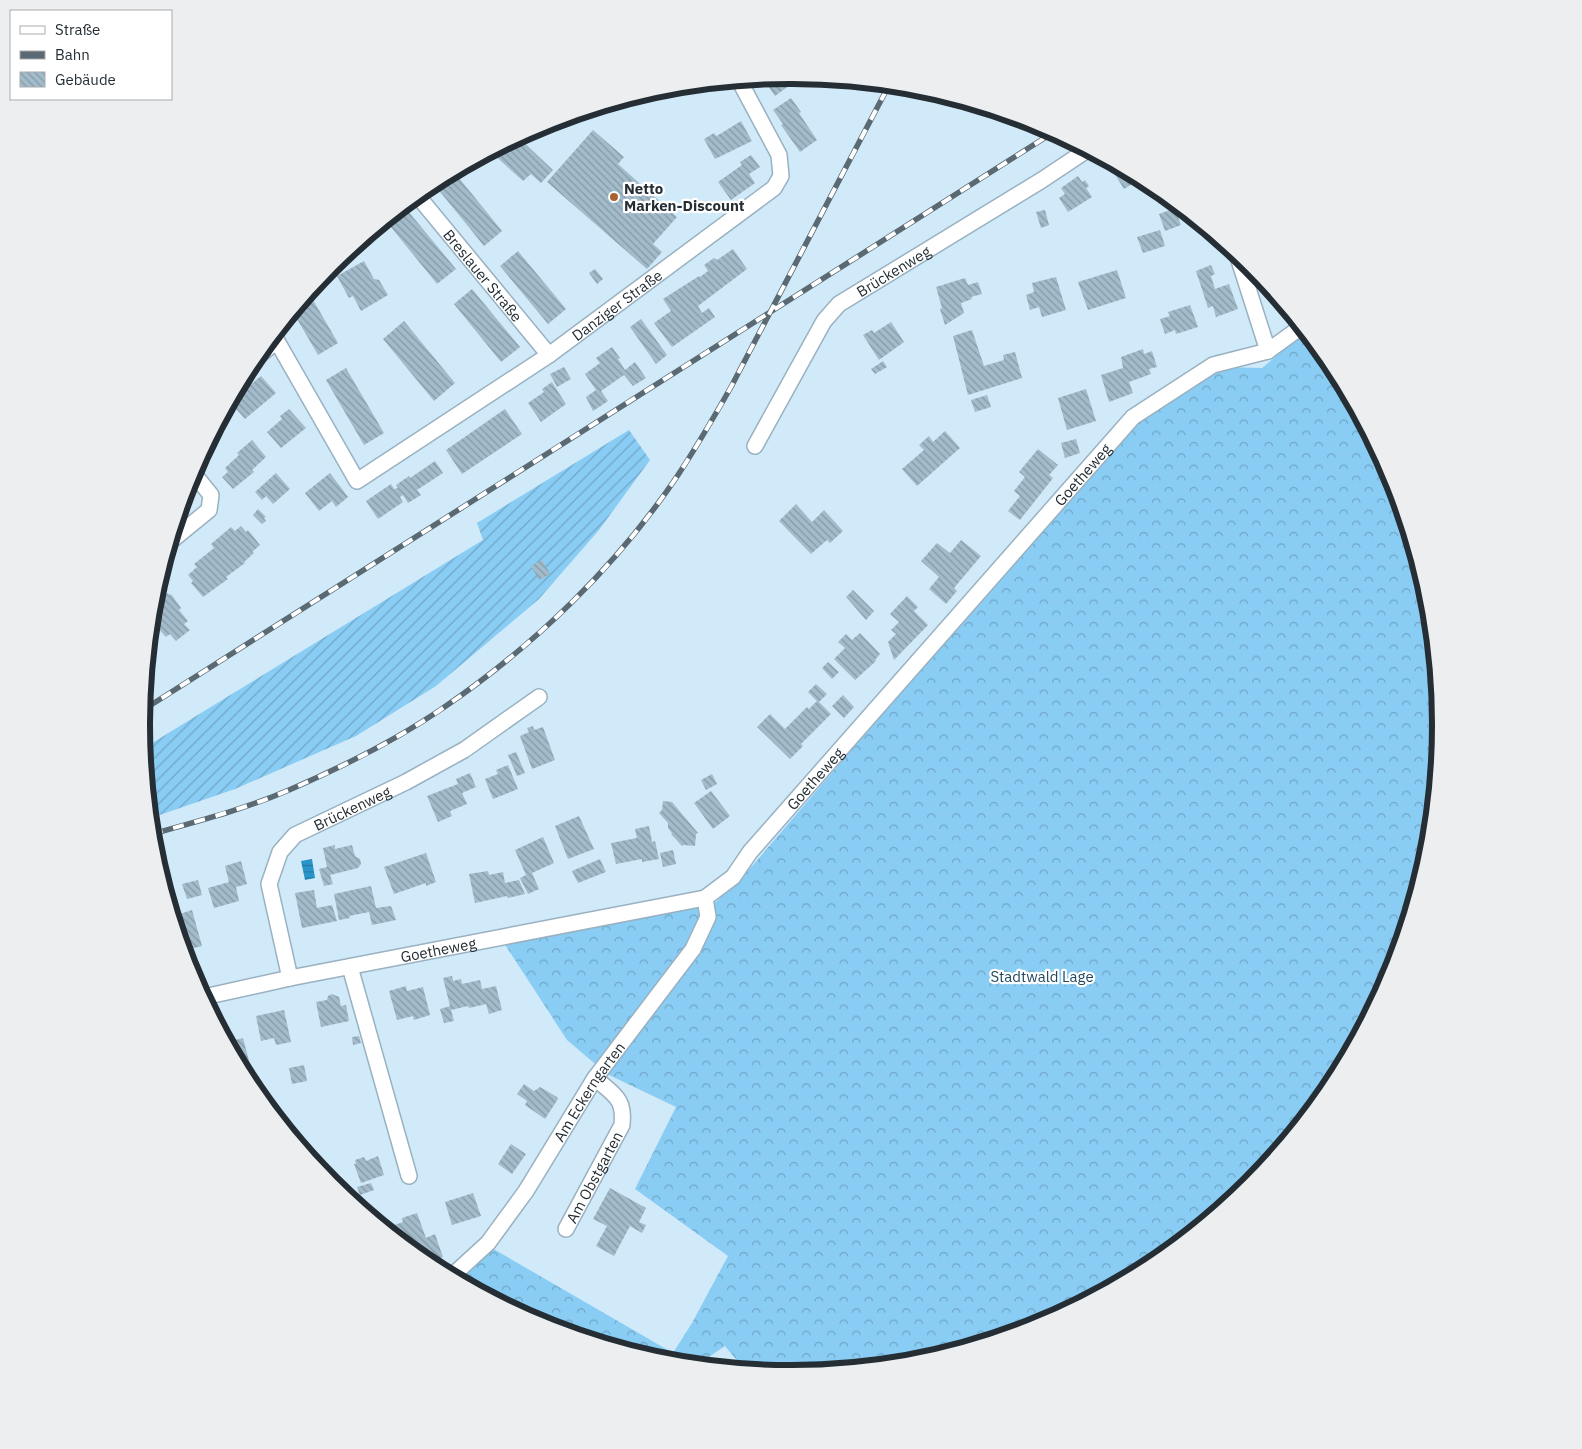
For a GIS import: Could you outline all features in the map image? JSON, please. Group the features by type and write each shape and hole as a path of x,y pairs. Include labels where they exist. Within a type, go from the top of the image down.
{"street":[{"name":"Danziger Straße","path":"277,342 357,481 549,355 774,188 781,176 779,155 743,86"},
{"name":"Brückenweg","path":"755,446 824,321 839,304 1042,180 1081,154"},
{"name":"Breslauer Straße","path":"422,201 549,355"},
{"path":"1242,269 1268,351"},
{"name":"Goetheweg","path":"210,996 290,978 706,898 732,877 750,852 1133,417 1213,365 1268,351 1296,331"},
{"path":"180,534 208,510 211,494 199,480"},
{"name":"Brückenweg","path":"290,978 269,884 280,852 294,835 406,782 464,750 539,697"},
{"name":"Am Eckerngarten","path":"458,1271 488,1243 526,1191 595,1078 693,949 708,917 706,898"},
{"path":"350,967 409,1176"},
{"name":"Am Obstgarten","path":"566,1229 622,1125 621,1102 595,1078"}],"green space":[{"name":"Stadtwald Lage","path":"1300,336 1346,404 1366,441 1398,519 1410,559 1426,641 1432,724 1426,808 1419,850 1398,930 1383,970 1366,1008 1346,1045 1299,1115 1273,1147 1244,1178 1181,1233 1147,1257 1074,1299 997,1331 916,1353 875,1360 833,1364 749,1364 739,1363 725,1346 705,1360 666,1353 585,1331 546,1316 508,1299 461,1273 490,1247 673,1353 692,1323 728,1256 635,1189 676,1107 607,1074 567,1040 504,943 716,902 753,865 1014,560 1134,426 1220,367 1262,368"},
{"path":"629,430 650,460 599,530 539,599 436,686 356,736 235,789 157,816 151,744 483,540 477,523"}],"shaded area":[{"path":"312,859 315,878 305,880 301,861"}],"building":[{"path":"789,84 790,85 775,96 767,85"},
{"path":"791,98 817,140 800,152 773,110"},
{"path":"741,121 752,141 715,159 704,139 714,133 716,136"},
{"path":"593,130 624,157 618,164 677,217 653,244 662,252 647,269 547,182"},
{"path":"524,143 553,170 541,183 531,174 523,181 496,157"},
{"path":"751,155 760,167 749,174 755,183 731,200 718,182 742,165 740,162"},
{"path":"1113,171 1133,184 1124,189"},
{"path":"1078,176 1082,182 1085,180 1089,186 1086,188 1092,197 1068,212 1059,198 1065,194 1061,188"},
{"path":"459,178 502,231 484,246 439,190"},
{"path":"1169,208 1177,213 1181,225 1165,231 1159,214 1170,210"},
{"path":"1045,210 1049,225 1041,228 1036,212"},
{"path":"408,211 456,269 437,284 390,226"},
{"path":"1160,230 1165,246 1143,253 1137,237"},
{"path":"733,249 747,269 698,306 702,313 709,308 715,317 672,347 654,323 671,311 663,299 708,271 704,265 714,258 717,260"},
{"path":"518,251 566,309 548,324 500,266"},
{"path":"364,261 374,279 379,280 388,295 361,311 353,296 349,298 337,276"},
{"path":"1211,265 1215,274 1211,276 1215,289 1229,284 1238,309 1216,317 1213,306 1208,308 1196,271"},
{"path":"595,269 603,279 597,284 589,273"},
{"path":"1117,270 1126,298 1088,310 1078,282"},
{"path":"1056,277 1066,310 1042,317 1039,307 1030,310 1026,295 1034,292 1032,283"},
{"path":"965,278 968,285 978,282 982,294 971,297 972,299 961,303 964,313 945,325 936,287"},
{"path":"472,289 520,347 501,362 454,304"},
{"path":"312,299 338,343 318,355 296,318"},
{"path":"1190,305 1198,327 1176,334 1175,330 1165,334 1160,319 1170,316 1168,312"},
{"path":"641,319 667,355 656,364 630,327"},
{"path":"404,321 455,383 434,401 383,339"},
{"path":"891,322 904,342 879,360 863,335 872,330 874,333"},
{"path":"972,330 984,366 1004,360 1003,355 1015,352 1022,378 968,395 953,336"},
{"path":"612,347 620,358 618,359 625,370 635,362 646,378 633,386 624,375 601,391 608,401 593,411 586,397 596,390 585,374 600,363 596,358"},
{"path":"1143,349 1144,354 1152,351 1157,367 1149,369 1151,374 1129,382 1133,393 1109,402 1101,375 1123,368 1121,357"},
{"path":"883,361 887,367 875,374 871,369"},
{"path":"564,367 571,379 557,387 550,374"},
{"path":"346,368 384,433 364,445 326,380"},
{"path":"261,376 276,393 245,419 234,407 245,389"},
{"path":"552,382 566,404 541,422 528,403 544,392 542,389"},
{"path":"1086,389 1096,421 1067,430 1058,398"},
{"path":"987,395 991,407 975,412 971,400"},
{"path":"289,409 306,428 281,448 267,432 282,419 280,416"},
{"path":"505,409 522,434 462,474 446,450"},
{"path":"945,431 960,448 917,486 902,469 924,450 919,445 929,436 933,442"},
{"path":"1076,439 1080,453 1065,458 1061,443"},
{"path":"252,440 266,457 252,470 254,472 233,489 222,477 228,472 225,468 239,455 237,453"},
{"path":"1038,449 1058,465 1049,475 1053,478 1020,520 1008,511 1020,496 1014,491 1025,477 1019,472"},
{"path":"435,461 443,473 417,490 421,495 408,503 403,495 400,497 403,502 378,519 366,501 391,484 394,489 398,488 396,485"},
{"path":"276,473 290,489 273,504 266,496 262,500 255,492"},
{"path":"330,473 348,497 336,507 332,501 319,511 305,493"},
{"path":"796,504 812,522 824,510 843,531 830,543 827,540 811,554 779,521"},
{"path":"258,509 266,517 264,518 266,521 262,524 253,515"},
{"path":"241,526 246,532 248,530 260,545 252,552 254,553 245,563 226,577 228,579 203,597 191,583 193,581 188,575 197,567 194,564 214,548 211,544 231,527 235,531"},
{"path":"961,540 981,556 954,588 957,591 946,604 929,589 939,577 921,561 937,543 950,553"},
{"path":"542,560 550,574 539,580 531,566"},
{"path":"853,590 874,611 866,620 846,597"},
{"path":"168,593 169,595 171,594 181,608 179,610 188,621 184,624 190,630 176,641 170,634 166,637 158,629 164,594"},
{"path":"907,596 918,607 914,611 928,625 894,660 888,642 896,634 891,630 899,622 890,614"},
{"path":"860,633 880,654 876,661 855,680 834,659 845,648 838,642 846,634 852,640"},
{"path":"828,662 839,672 832,679 822,668"},
{"path":"816,684 827,694 819,702 831,714 801,744 803,746 790,759 757,727 770,714 785,729 807,707 809,709 817,701 808,692"},
{"path":"843,695 854,707 844,718 832,706"},
{"path":"533,726 534,730 543,727 555,760 532,769 520,736 529,732 527,728"},
{"path":"516,752 525,773 517,776 508,755"},
{"path":"508,765 518,789 493,799 485,779 498,774 496,770"},
{"path":"470,773 476,787 462,793 467,804 450,811 452,816 438,822 427,796 458,784 456,779"},
{"path":"712,774 717,784 706,790 701,780"},
{"path":"711,791 730,816 713,829 694,803"},
{"path":"663,801 672,802 698,833 696,834 695,846 682,846 671,834 668,823 659,813 662,810"},
{"path":"579,816 594,849 568,859 555,826"},
{"path":"649,826 652,842 655,841 659,859 642,862 642,859 616,864 611,843 637,838 635,829"},
{"path":"543,837 554,863 532,873 539,889 528,894 520,878 526,875 515,850"},
{"path":"335,845 335,849 352,845 355,856 360,859 361,864 358,868 330,875 333,884 324,886 319,869 327,867 323,848"},
{"path":"673,850 676,864 663,867 660,853"},
{"path":"426,853 436,882 426,886 426,883 394,894 384,867"},
{"path":"600,859 606,872 578,883 572,871"},
{"path":"241,861 247,884 236,887 239,901 214,908 208,888 229,882 225,866"},
{"path":"488,871 489,875 503,872 505,883 519,880 525,894 475,903 469,874"},
{"path":"198,880 202,895 187,899 182,884"},
{"path":"371,886 376,908 391,906 396,920 372,925 369,912 339,920 334,894"},
{"path":"314,890 317,908 332,905 337,921 302,928 295,893"},
{"path":"192,910 202,946 191,949 179,914"},
{"path":"452,976 453,981 461,979 462,984 480,980 482,989 496,986 502,1010 489,1014 486,1004 469,1008 468,1006 451,1010 454,1021 444,1023 440,1009 450,1006 443,978"},
{"path":"406,986 407,991 423,987 430,1015 414,1020 413,1016 397,1020 389,991"},
{"path":"332,994 339,997 341,1006 346,1005 349,1021 321,1027 316,1002 327,1000 328,996"},
{"path":"284,1010 291,1042 276,1045 274,1038 261,1041 256,1016"},
{"path":"359,1036 361,1043 353,1045 352,1037"},
{"path":"243,1038 251,1069 236,1045 234,1041"},
{"path":"304,1065 307,1081 292,1084 289,1068"},
{"path":"524,1084 534,1091 540,1087 557,1097 558,1099 545,1119 525,1105 527,1101 517,1094"},
{"path":"511,1144 526,1154 512,1174 498,1164"},
{"path":"378,1156 384,1175 361,1183 354,1164 356,1164 355,1160 364,1157 366,1161"},
{"path":"371,1183 374,1190 360,1195 357,1187"},
{"path":"610,1188 646,1208 639,1222 646,1225 642,1233 630,1226 614,1256 596,1246 607,1226 593,1219"},
{"path":"473,1193 481,1216 452,1225 445,1202"},
{"path":"417,1213 426,1238 435,1234 443,1257 438,1259 435,1257 392,1226 403,1222 402,1218"}],"railway":[{"path":"160,832 272,797 368,753 425,720 477,684 510,658 572,602 601,572 654,509 699,442 731,387 886,91"},
{"path":"151,705 1046,137"}],"place":[{"name":"Netto Marken-Discount","path":"614,197"}]}
